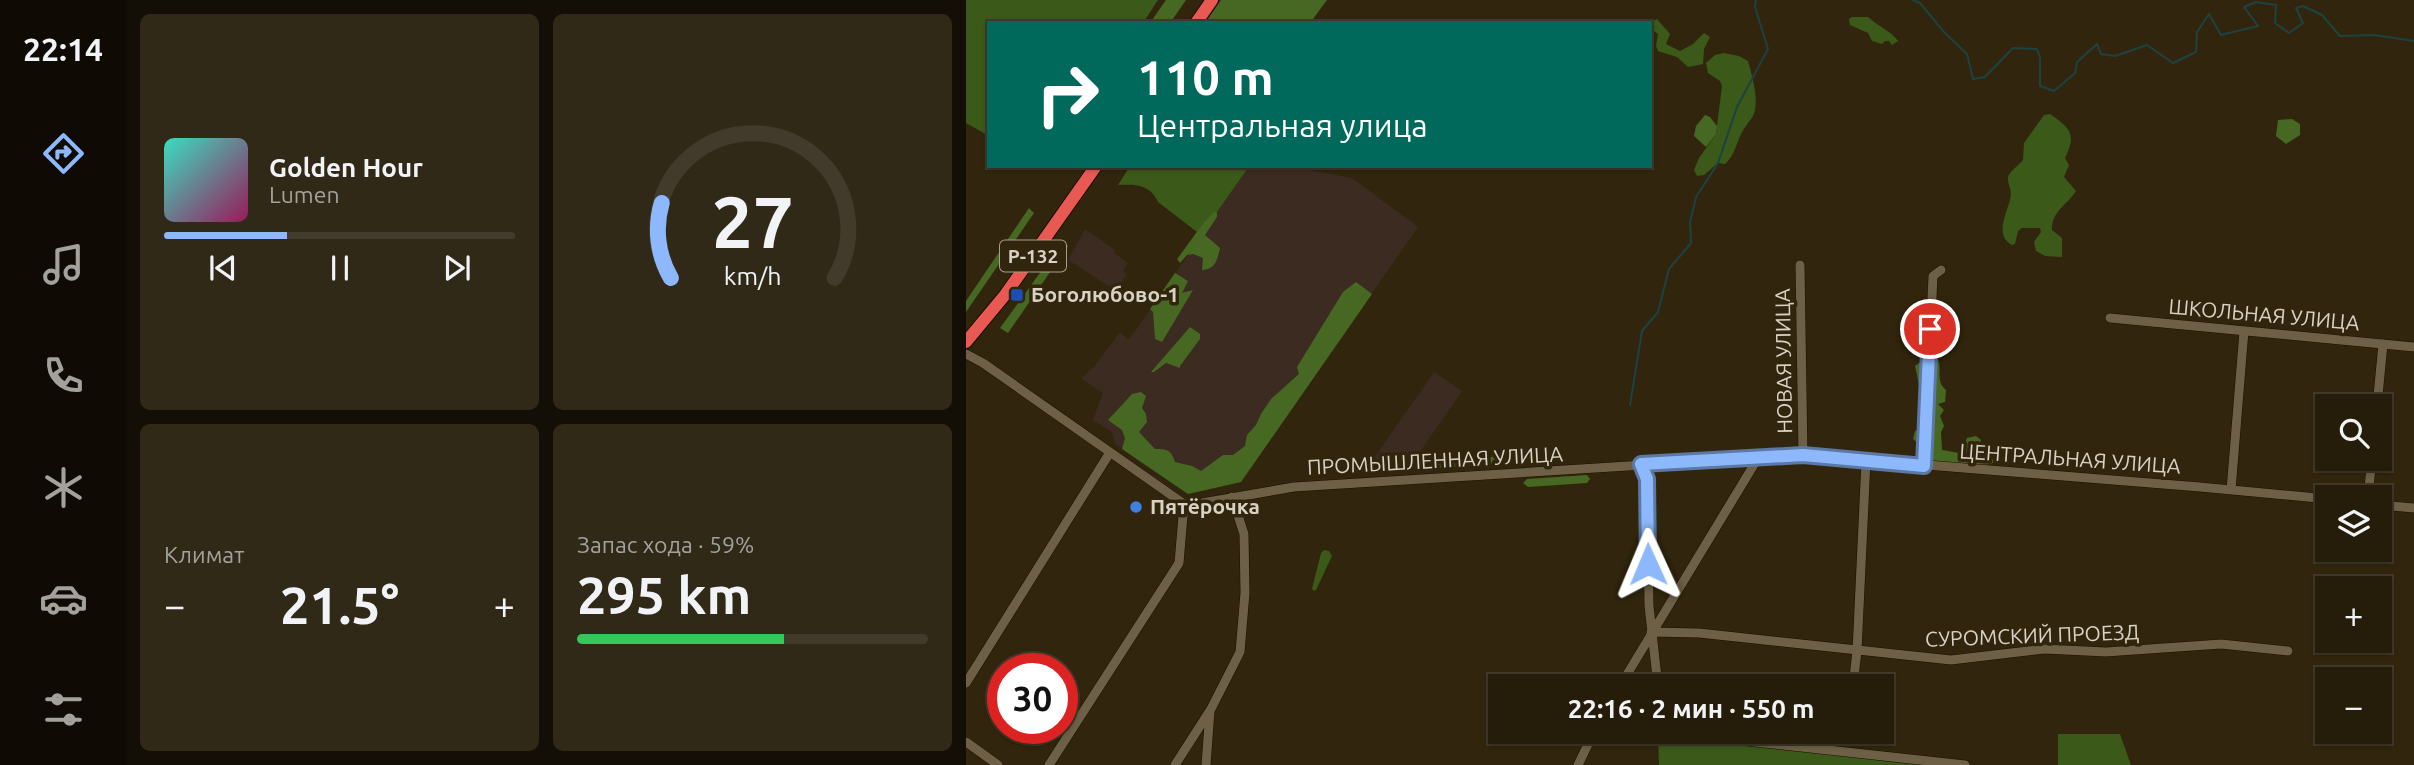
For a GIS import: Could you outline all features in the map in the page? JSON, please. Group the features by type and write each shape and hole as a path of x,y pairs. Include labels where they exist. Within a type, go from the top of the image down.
{"highway":[{"path":"1187,21 1202,0"},
{"path":"1197,21 1212,0"},
{"name":"Р-132","path":"966,340 1086,168"},
{"name":"Р-132","path":"966,340 999,302 1095,168"}],"street":[{"name":"НОВАЯ УЛИЦА","path":"1800,265 1803,455"},
{"path":"1924,466 1933,276 1941,270"},
{"name":"ШКОЛЬНАЯ УЛИЦА","path":"2110,318 2414,347"},
{"path":"2231,490 2244,331"},
{"path":"2378,394 2383,344"},
{"path":"966,354 983,363 1109,454 1184,504 1179,563 1049,765"},
{"path":"966,683 1109,454"},
{"name":"ЦЕНТРАЛЬНАЯ УЛИЦА","path":"1641,464 1803,455 2315,498"},
{"path":"1627,674 1758,458"},
{"path":"1854,674 1866,461"},
{"path":"1641,464 1647,479 1651,632 1656,674"},
{"name":"ПРОМЫШЛЕННАЯ УЛИЦА","path":"1184,504 1294,487 1641,464"},
{"path":"1175,765 1210,709 1240,652 1245,593 1244,534 1232,497"},
{"path":"2392,506 2414,508"},
{"name":"СУРОМСКИЙ ПРОЕЗД","path":"1651,632 1699,633 1951,660 2044,649 2106,652 2221,644 2288,652"},
{"path":"1206,765 1210,709"},
{"path":"966,742 998,765"},
{"path":"1578,765 1588,744"},
{"path":"1773,744 1965,765"}],"shaded area":[{"path":"1248,168 1300,168 1352,178 1418,227 1241,482 1188,494 1115,444 1112,432 1093,420 1103,393 1081,378 1094,367 1120,332 1129,340"},
{"path":"1085,229 1115,250 1114,253 1128,263 1123,271 1127,274 1113,294 1108,291 1110,287 1068,260"},
{"path":"1434,372 1462,391 1415,459 1379,467 1370,464"}],"green space":[{"path":"966,0 1158,0 1144,21 987,21 987,135 966,123"},
{"path":"1166,0 1186,0 1171,21 1151,21"},
{"path":"1221,0 1327,0 1311,21 1206,21"},
{"path":"1868,17 1898,41 1892,45 1889,41 1882,44 1872,41 1868,33 1850,25 1849,19"},
{"path":"1657,19 1670,34 1666,44 1680,51 1693,44 1704,33 1710,37 1704,49 1703,64 1688,67 1677,57 1658,51 1658,34 1652,30 1652,22"},
{"path":"1724,53 1748,61 1755,88 1755,110 1728,161 1725,164 1718,163 1704,175 1697,176 1694,170 1699,158 1716,134 1722,86 1720,81 1708,73 1706,63 1715,55"},
{"path":"2050,114 2070,132 2071,143 2065,158 2069,165 2064,177 2076,191 2057,213 2052,224 2052,230 2062,238 2062,257 2045,256 2036,251 2034,242 2041,232 2040,228 2022,228 2012,245 2003,234 2011,194 2008,177 2023,160 2024,143 2044,115"},
{"path":"1705,115 1717,126 1716,134 1706,147 1694,136 1696,126"},
{"path":"2292,119 2300,124 2300,135 2286,144 2276,136 2278,120"},
{"path":"1129,168 1248,168 1201,235 1158,202 1146,188 1118,185"},
{"path":"1029,208 1034,213 966,312 966,301"},
{"path":"1214,212 1217,217 1205,235 1220,248 1215,263 1202,270 1203,258 1193,254 1187,255 1180,263 1177,259"},
{"path":"1063,241 1068,246 1008,333 1000,328"},
{"path":"1175,273 1188,281 1182,293 1193,290 1162,342 1155,339 1153,312 1150,309"},
{"path":"1356,282 1372,294 1241,482 1188,494 1122,449 1125,438 1122,430 1108,420 1132,394 1141,392 1146,396 1142,408 1147,422 1139,432 1155,449 1168,451 1175,462 1201,471 1223,455 1233,455 1245,446 1247,435 1271,399 1299,374 1297,367 1343,292"},
{"path":"1933,302 1942,306 1945,311 1952,309 1953,314 1952,317 1941,319 1943,325 1937,329 1941,343 1937,357 1940,379 1946,390 1945,402 1938,404 1944,410 1940,416 1944,426 1941,432 1942,450 1965,457 1967,455 1964,445 1967,438 1976,436 1981,440 1980,454 1986,459 1997,461 1962,466 1928,458 1931,447 1929,422"},
{"path":"1190,327 1200,334 1200,339 1180,368 1166,363 1151,372"},
{"path":"1925,352 1923,403 1915,366 1923,360"},
{"path":"1923,403 1921,451 1919,444 1913,439 1915,431 1921,429 1920,412"},
{"path":"1515,455 1521,461 1438,468 1436,464 1440,461"},
{"path":"1587,475 1590,479 1587,483 1528,487 1523,483 1527,479"},
{"path":"1324,550 1329,551 1332,556 1314,591 1312,589"},
{"path":"2058,734 2120,734 2131,765 2058,765"},
{"path":"1658,744 1740,744 1933,765 1659,765"}],"waterway":[{"path":"1630,405 1642,331 1658,312 1669,269 1691,243 1690,222 1696,197 1718,163 1737,107 1768,49 1755,7 1756,0"},
{"path":"1913,0 1920,3 1967,54 1973,79 1985,77 2013,48 2037,49 2040,58 2040,86 2054,91 2075,73 2077,62 2097,44 2101,54 2115,56 2147,45 2173,63 2196,52 2197,32 2209,14 2221,35 2258,26 2244,7 2256,2 2276,5 2275,23 2289,33 2303,23 2296,8 2303,6 2322,15 2340,36 2374,35 2414,41"}],"place":[{"name":"Боголюбово-1","path":"1017,295"},
{"name":"Пятёрочка","path":"1136,507"}],"route":[{"path":"1648,564 1647,479 1641,464 1803,455 1924,466 1930,329"}]}
